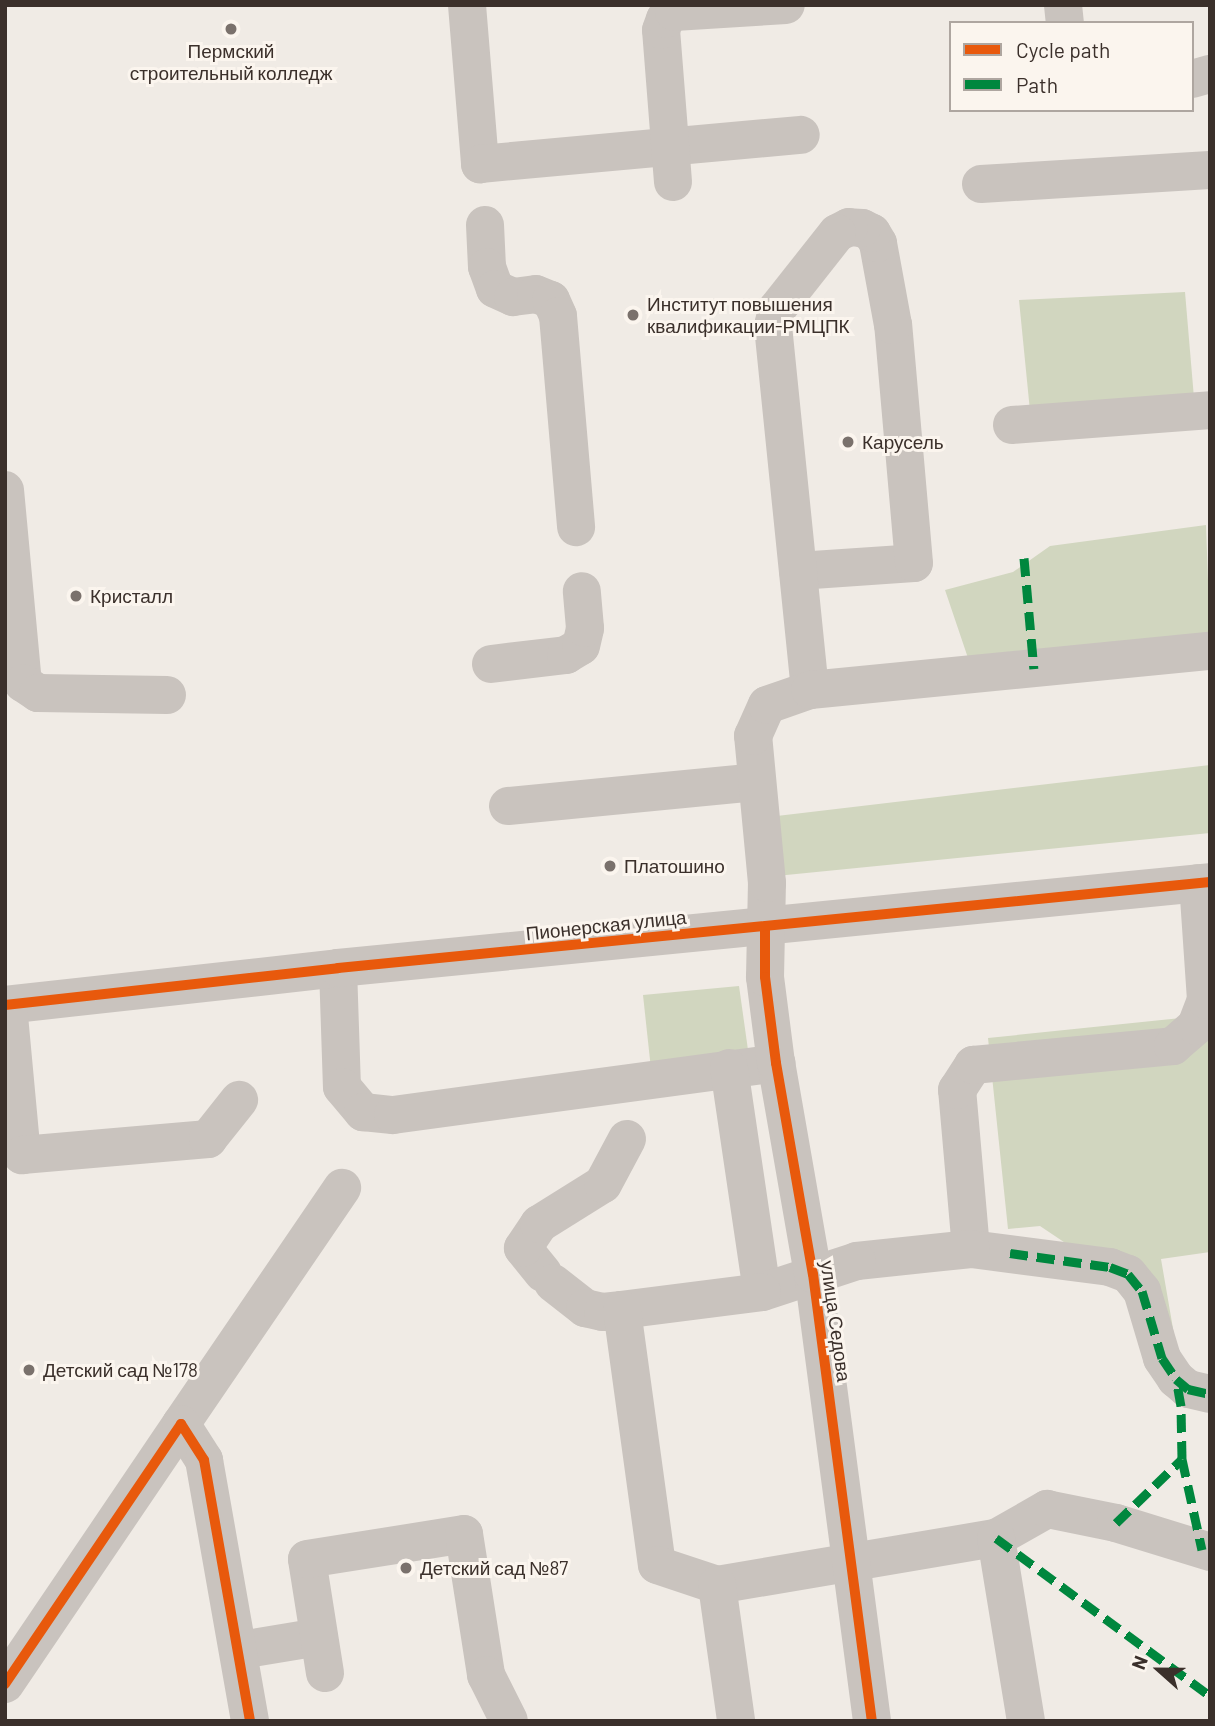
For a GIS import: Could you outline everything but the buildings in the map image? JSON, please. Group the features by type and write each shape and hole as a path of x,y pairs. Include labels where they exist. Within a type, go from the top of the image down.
{"street":[{"path":"467,5 487,267 495,289 513,298 536,294 551,300 558,316 576,527"},
{"path":"672,164 661,30 665,19 674,12 786,5"},
{"path":"480,164 672,164 802,135"},
{"path":"981,184 1210,170"},
{"path":"799,571 914,563 893,325 878,243 872,233 862,228 849,227 837,233 777,309 773,326 810,690"},
{"path":"1012,425 1210,410"},
{"path":"5,490 23,684 38,693 167,695"},
{"path":"491,664 566,655 581,646 585,628 582,591"},
{"name":"улица Седова","path":"872,1721 849,1563 813,1274 776,1062 765,976 767,883 753,736 767,705 810,690 1210,650"},
{"path":"508,806 756,782"},
{"path":"971,1249 957,1090 972,1065 1173,1046 1196,1026 1206,1000 1204,882"},
{"name":"Пионерская улица","path":"7,1005 338,968 1204,882"},
{"path":"338,968 342,1087 363,1112 393,1115 590,1095 729,1068 776,1062"},
{"path":"7,1005 14,1156 208,1139 239,1100"},
{"path":"729,1068 762,1292"},
{"path":"627,1139 603,1184 539,1224 523,1248 548,1278 585,1308 603,1312 762,1292 857,1261 971,1249 1010,1253 1110,1267 1128,1274 1142,1291 1162,1358 1175,1380 1188,1389 1210,1394"},
{"path":"5,1684 342,1188"},
{"path":"622,1310 657,1565 717,1585 996,1538 1047,1509 1116,1523 1210,1552"},
{"path":"181,1424 204,1460 240,1650 250,1721"},
{"path":"240,1650 322,1655 307,1559 464,1534 486,1675 509,1721"},
{"path":"996,1538 1026,1721"},
{"path":"717,1585 736,1721"}],"green space":[{"path":"1185,292 1194,398 1030,411 1019,300"},
{"path":"1206,525 1210,635 968,658 945,590 1013,572 1050,546"},
{"path":"1210,765 1210,833 766,877 760,818"},
{"path":"739,986 748,1050 651,1069 643,995"},
{"path":"1210,1015 1210,1252 1161,1259 1180,1369 1122,1281 1040,1226 1008,1229 988,1038"}],"marked path":[{"path":"1024,558 1034,669"},
{"path":"1010,1253 1110,1267 1128,1274 1142,1291 1162,1358 1176,1379 1188,1389 1210,1394"},
{"path":"1116,1523 1182,1459 1181,1406 1176,1379"},
{"path":"1182,1459 1202,1550"},
{"path":"996,1538 1210,1696"}],"cycle path":[{"path":"5,1005 338,968 1210,882"},
{"path":"765,927 765,977 776,1063 813,1274 872,1721"},
{"path":"5,1684 181,1424 204,1460 250,1721"}],"place":[{"name":"Пермский строительный колледж","path":"231,29"},
{"name":"Институт повышения квалификации-РМЦПК","path":"633,315"},
{"name":"Карусель","path":"848,442"},
{"name":"Кристалл","path":"76,596"},
{"name":"Платошино","path":"610,866"},
{"name":"Детский сад №178","path":"29,1370"},
{"name":"Детский сад №87","path":"406,1568"}]}
